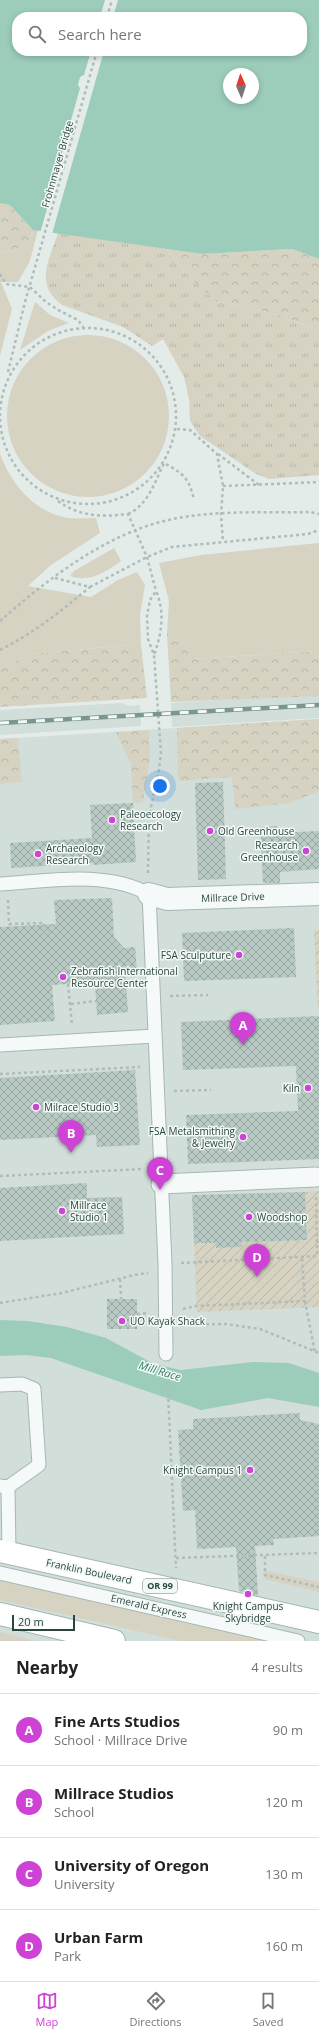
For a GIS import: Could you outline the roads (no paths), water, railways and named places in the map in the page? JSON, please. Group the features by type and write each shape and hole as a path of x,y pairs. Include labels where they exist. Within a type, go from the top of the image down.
{"main road":[{"name":"Franklin Boulevard","path":"4,1552 319,1622"},
{"path":"0,1614 114,1641"}],"street":[{"name":"Millrace Drive","path":"148,894 168,899 319,894"},
{"path":"160,1177 316,1177"}],"lane":[{"path":"4,884 79,880 115,881 135,887 148,894 165,1268 166,1354"},
{"path":"0,1045 155,1036"},
{"path":"0,1385 22,1384 34,1389 39,1465 4,1486 4,1552"},
{"name":"Emerald Express","path":"0,1573 298,1641"}],"water":[{"path":"0,0 319,0 319,259 292,249 202,254 33,230 10,205 0,203"},
{"name":"Mill Race","path":"0,1320 28,1321 67,1327 106,1338 154,1364 181,1370 253,1362 289,1363 319,1373 319,1407 268,1398 201,1410 51,1358 26,1355 0,1356"}],"railway":[{"path":"0,723 319,705"}],"place":[{"name":"Paleoecology Research","path":"112,820"},
{"name":"Old Greenhouse","path":"210,831"},
{"name":"Research Greenhouse","path":"306,851"},
{"name":"Archaeology Research","path":"38,854"},
{"name":"FSA Sculputure","path":"239,955"},
{"name":"Zebrafish International Resource Center","path":"63,977"},
{"name":"Fine Arts Studios","path":"243,1045"},
{"name":"Kiln","path":"308,1088"},
{"name":"Milrace Studio 3","path":"36,1107"},
{"name":"FSA Metalsmithing & Jewelry","path":"243,1137"},
{"name":"Millrace Studios","path":"71,1153"},
{"name":"University of Oregon","path":"160,1190"},
{"name":"Millrace Studio 1","path":"62,1211"},
{"name":"Woodshop","path":"249,1217"},
{"name":"Urban Farm","path":"257,1277"},
{"name":"UO Kayak Shack","path":"122,1321"},
{"name":"Knight Campus 1","path":"250,1470"},
{"name":"Knight Campus Skybridge","path":"248,1594"}]}
